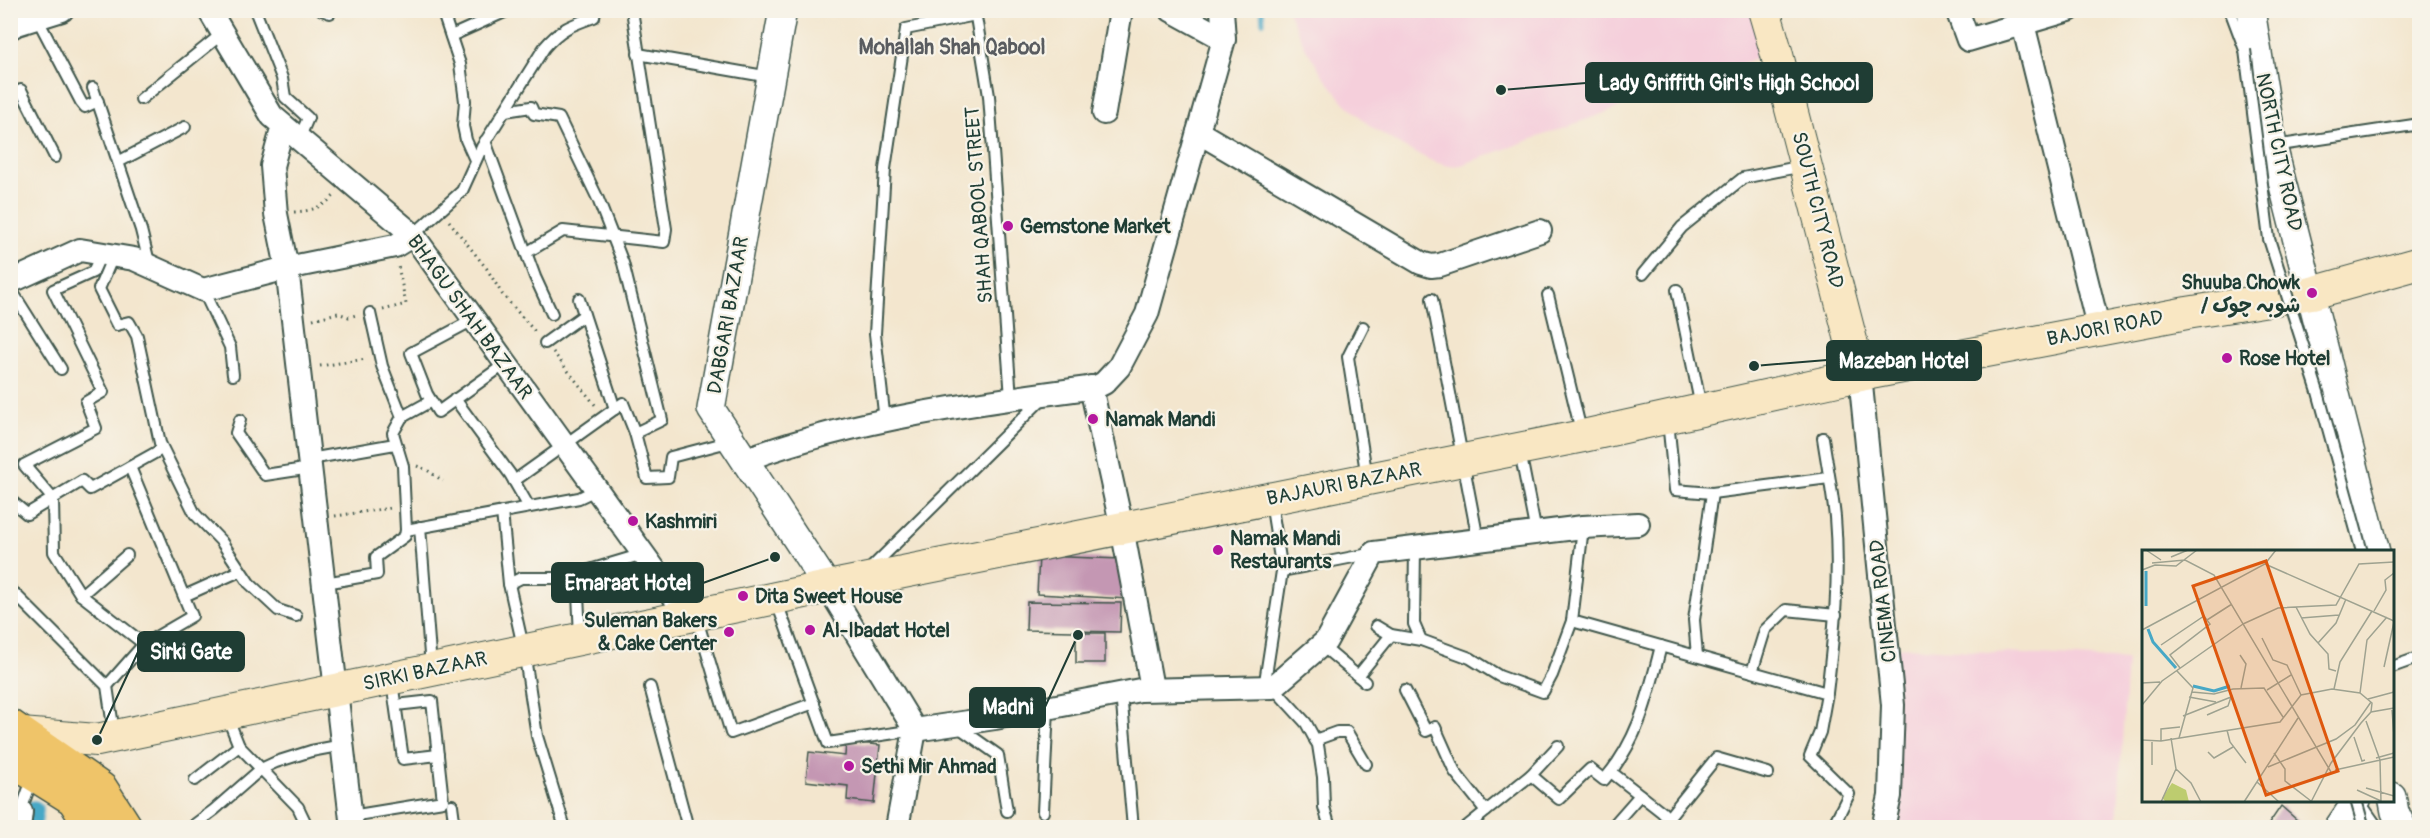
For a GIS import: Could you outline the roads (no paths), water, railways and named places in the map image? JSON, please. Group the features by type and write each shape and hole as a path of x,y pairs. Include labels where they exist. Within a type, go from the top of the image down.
{"main road":[{"name":"SOUTH CITY ROAD","path":"1764,10 1860,375"},
{"name":"BAJORI ROAD","path":"1860,375 2187,313 2312,293 2420,263"},
{"name":"BAJAURI BAZAAR","path":"843,584 1583,436 1860,375"},
{"name":"SIRKI BAZAAR","path":"17,750 96,740 337,690 394,692 431,670 843,584"},
{"path":"17,750 80,790 101,789 126,828"},
{"path":"80,790 92,828"}],"street":[{"name":"BHAGU SHAH BAZAAR","path":"209,10 272,116 413,235 596,490 692,616"},
{"name":"DABGARI BAZAAR","path":"783,10 711,409 738,451 843,584"},
{"path":"1104,113 1121,10"},
{"path":"1171,10 1224,39"},
{"path":"738,451 779,447 842,429 1104,383 1119,367 1148,314 1224,39 1222,10"},
{"path":"1957,10 1968,40 2069,10"},
{"name":"NORTH CITY ROAD","path":"2251,10 2273,146 2375,550"},
{"path":"10,28 49,13"},
{"path":"2023,24 2099,330"},
{"path":"291,132 272,166 276,214 287,268 351,822"},
{"path":"1198,132 1421,263 1431,266 1540,231"},
{"path":"10,282 80,250 134,259 203,290 287,268 395,246 413,235"},
{"name":"CINEMA ROAD","path":"1860,375 1893,705 1890,796 1883,828"},
{"path":"1091,387 1122,528 1152,688"},
{"path":"915,730 1152,688 1268,687 1326,641 1374,553 1583,527 1638,524"},
{"path":"843,584 915,730 897,828"},
{"path":"2338,828 2356,802"}],"lane":[{"path":"255,10 274,53 285,97 308,118 291,132"},
{"path":"442,10 460,64 465,101 463,126 466,140 476,160"},
{"path":"451,36 508,10"},
{"path":"413,235 462,191 485,141 555,34 568,26 594,17 595,10"},
{"path":"526,253 563,231 664,242 666,229 632,10"},
{"path":"2230,10 2245,50"},
{"path":"2246,10 2245,50 2269,239 2318,392 2361,550"},
{"path":"49,13 81,102 86,107 98,101"},
{"path":"885,421 875,334 885,169 906,29 976,13"},
{"name":"SHAH QABOOL STREET","path":"976,13 989,96 1011,399"},
{"path":"141,99 223,33"},
{"path":"638,54 771,77"},
{"path":"10,85 16,93 21,90 55,157"},
{"path":"93,88 120,161 150,266"},
{"path":"505,111 531,107 534,114 559,118 598,199 623,263 662,420 635,433"},
{"path":"2273,146 2420,124"},
{"path":"120,161 185,127"},
{"path":"485,141 526,253 552,314"},
{"path":"1643,274 1682,227 1743,178 1806,165"},
{"path":"107,255 99,289 117,325 129,322 137,336 162,449 195,514 221,541 249,583 278,610 296,616"},
{"path":"107,255 93,272 53,290 103,392 86,402 96,428 24,465 53,499 54,552 81,595 144,644"},
{"path":"10,288 61,369"},
{"path":"203,290 230,347 233,375"},
{"path":"1677,290 1702,411"},
{"path":"1548,295 1583,436"},
{"path":"579,299 615,409"},
{"path":"1432,299 1478,540"},
{"path":"370,313 380,357 402,417"},
{"path":"546,343 584,315"},
{"path":"473,320 411,353 438,412 505,364"},
{"path":"1363,327 1348,357 1367,479"},
{"path":"843,584 1048,393"},
{"path":"454,399 514,482 529,507"},
{"path":"325,583 377,574 376,557 405,536 403,466 393,433 402,417 431,401"},
{"path":"514,482 622,403 635,433 647,478 668,477 671,457 738,451"},
{"path":"1668,418 1675,490 1712,493 1829,478"},
{"path":"240,420 236,433 265,475 395,444"},
{"path":"1822,438 1835,527 1836,615 1820,732 1810,756 1849,794 1836,826"},
{"path":"10,500 27,514 82,482 90,489 162,449"},
{"path":"1519,449 1536,533"},
{"path":"106,686 144,644 192,616 130,467"},
{"path":"406,530 579,498 596,490"},
{"path":"1697,656 1694,620 1712,493"},
{"path":"1270,499 1282,571 1268,687 1306,723 1318,745 1323,777 1324,807 1330,828"},
{"path":"502,512 509,584 524,651 537,736 565,828"},
{"path":"420,527 431,670"},
{"path":"1376,626 1391,635 1421,640 1470,658 1499,676 1543,692 1552,675 1572,621 1583,527"},
{"path":"1415,548 1414,624 1421,640"},
{"path":"1282,571 1374,553"},
{"path":"509,584 521,578 563,578 643,554"},
{"path":"81,595 127,555"},
{"path":"184,596 240,571"},
{"path":"577,573 580,639"},
{"path":"12,594 106,686 114,736"},
{"path":"776,598 828,742 915,730"},
{"path":"1752,672 1765,630 1786,610 1836,615"},
{"path":"692,616 731,732 814,703"},
{"path":"1572,621 1827,693"},
{"path":"1321,645 1362,679 1391,635"},
{"path":"1531,775 1559,799 1590,768 1604,780 1627,751 1643,715 1661,646"},
{"path":"2394,666 2420,657"},
{"path":"650,687 688,828"},
{"path":"1405,690 1426,731 1435,727 1455,772 1486,811"},
{"path":"351,822 443,801 438,755 432,701 394,692 403,759 438,755"},
{"path":"1121,693 1133,828"},
{"path":"1043,812 1048,707"},
{"path":"226,713 239,746 298,807 305,826"},
{"path":"955,724 998,755 1007,811"},
{"path":"1315,740 1337,732 1347,732 1366,764"},
{"path":"190,828 261,769 311,751 343,745"},
{"path":"195,780 239,746"},
{"path":"1465,828 1478,824 1486,811 1531,775 1557,746"},
{"path":"17,750 17,819"},
{"path":"1668,818 1716,758 1768,773"},
{"path":"1611,772 1668,818 1677,828"},
{"path":"1611,828 1640,795"},
{"path":"2357,802 2364,828"},
{"path":"2359,802 2390,818"},
{"path":"452,805 455,828"}],"waterway":[{"path":"1262,10 1263,22"},
{"path":"31,828 34,810"}],"place":[{"name":"Lady Griffith Girl's High School","path":"1501,90"},
{"name":"Gemstone Market","path":"1008,226"},
{"name":"Shuuba Chowk / شوبہ چوک","path":"2312,293"},
{"name":"Rose Hotel","path":"2227,358"},
{"name":"Mazeban Hotel","path":"1754,366"},
{"name":"Namak Mandi","path":"1093,419"},
{"name":"Kashmiri","path":"633,521"},
{"name":"Namak Mandi Restaurants","path":"1218,550"},
{"name":"Emaraat Hotel","path":"775,557"},
{"name":"Dita Sweet House","path":"743,596"},
{"name":"Al-Ibadat Hotel","path":"810,630"},
{"name":"Suleman Bakers & Cake Center","path":"729,632"},
{"name":"Madni","path":"1078,635"},
{"name":"Sirki Gate","path":"97,740"},
{"name":"Sethi Mir Ahmad","path":"849,766"}],"district":[{"name":"Mohallah Shah Qabool","path":"952,47"}]}
